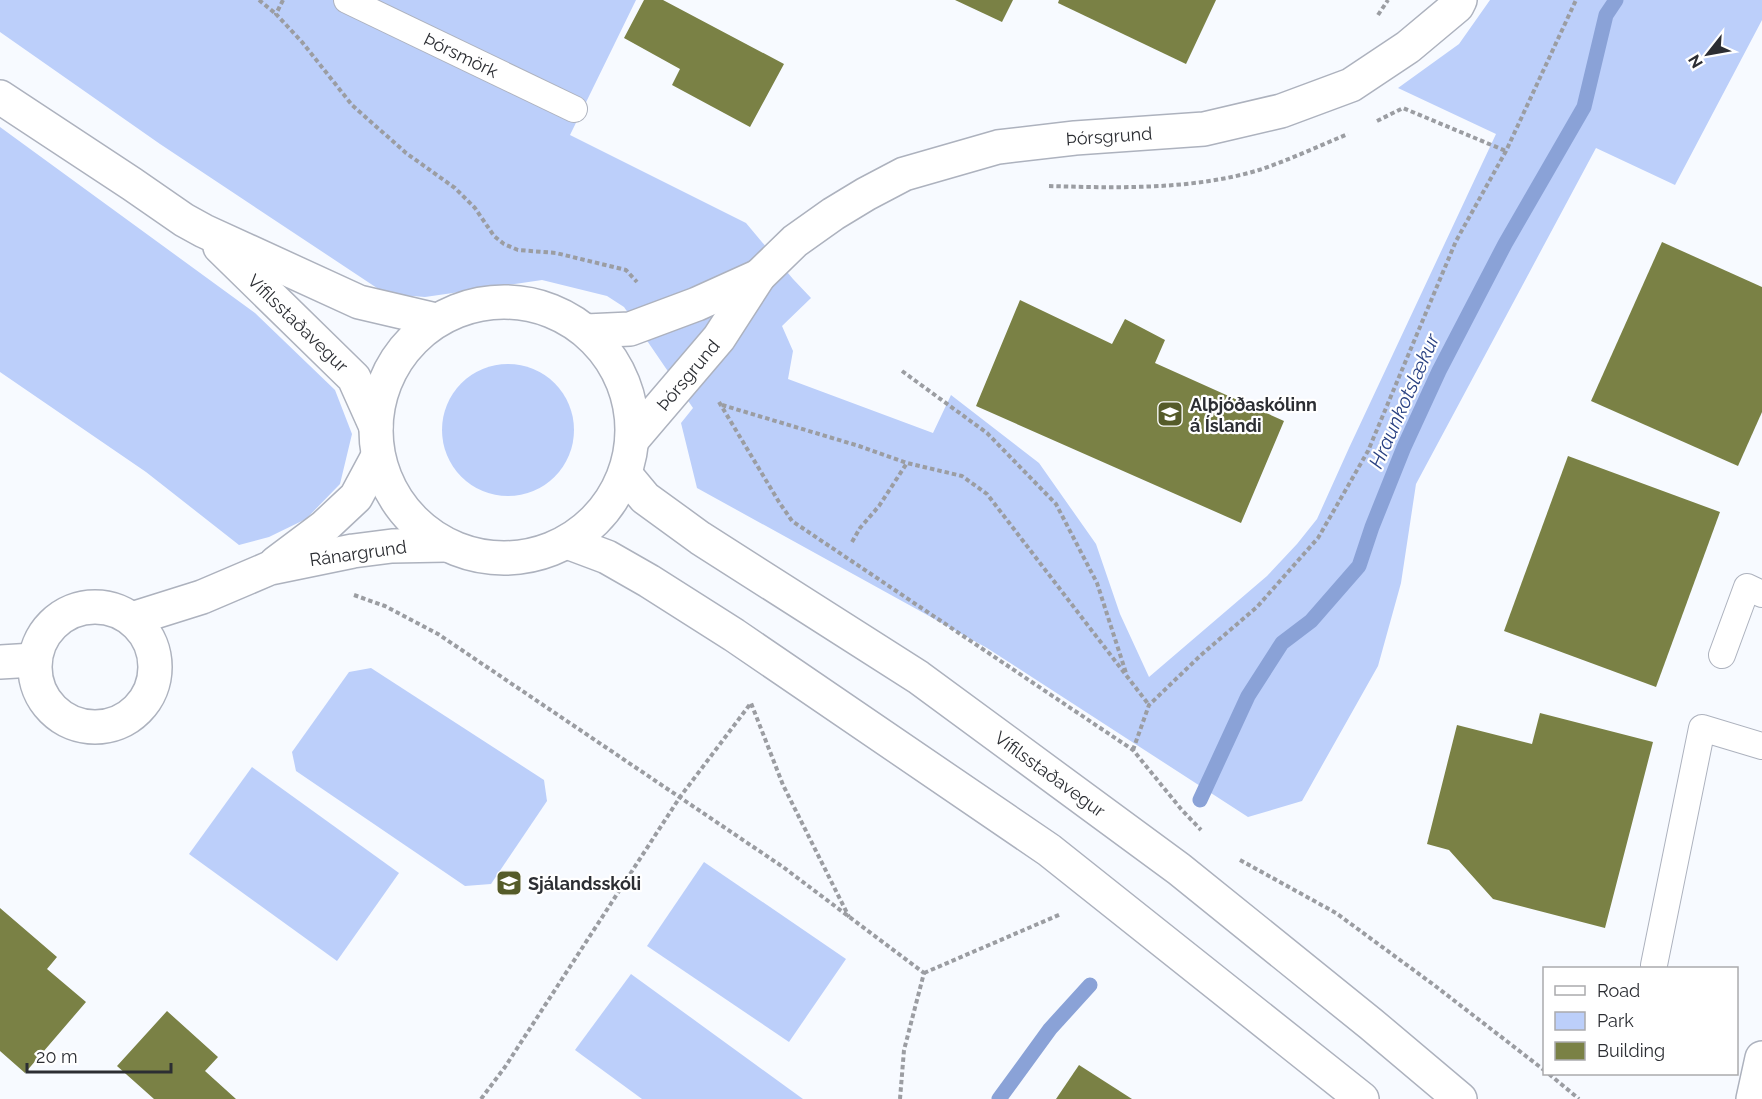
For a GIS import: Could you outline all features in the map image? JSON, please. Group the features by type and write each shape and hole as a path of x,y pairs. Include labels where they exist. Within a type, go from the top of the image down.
{"street":[{"name":"Þórsgrund","path":"632,440 720,338 759,276 795,241 833,214 904,174 998,147 1075,138 1204,129 1281,111 1351,85 1408,47 1457,6 1460,0"},
{"name":"Vífilsstaðavegur","path":"0,97 204,231 359,302 436,320"},
{"name":"Vífilsstaðavegur","path":"204,231 354,378 377,442 387,483 402,508 422,529 446,544 476,555 507,558 538,554 567,542 592,524 611,501 625,474 632,440 630,406 621,378 606,352 586,331 564,316 539,306 513,302 486,302 460,309 436,320 416,336 399,355 378,402 377,442"},
{"name":"Þórsgrund","path":"586,331 630,329 697,304 759,276"},
{"name":"Ránargrund","path":"270,568 324,527 356,496 377,442"},
{"name":"Vífilsstaðavegur","path":"625,474 645,498 700,538 918,677 1179,869 1460,1099"},
{"path":"567,542 607,557 735,635 1049,850 1362,1099"},
{"name":"Ránargrund","path":"132,619 202,597 270,568 353,550 446,544"},
{"path":"92,606 113,609 132,619 147,634 155,654 156,675 149,695 136,713 118,724 98,728 77,725 58,716 44,700 36,680 34,660 41,639 54,622 71,611 92,606"},
{"path":"0,662 34,660"},
{"path":"1753,1099 1762,1058"}],"lane":[{"name":"Þórsmörk","path":"347,0 574,109"},
{"path":"1722,655 1747,587 1762,594"},
{"path":"1654,965 1702,728 1762,746"}],"path":[{"path":"259,0 276,14 302,42 352,105 406,153 455,188 475,208 494,236 504,244 518,250 556,253 626,270 652,297 664,316"},
{"path":"276,14 283,0"},
{"path":"1133,750 1149,705 1257,607 1318,538 1368,451 1456,241 1506,151 1576,0"},
{"path":"697,364 792,521 1133,750 1203,832"},
{"path":"902,371 987,433 1056,504 1097,583 1127,677"},
{"path":"721,405 859,446 907,463 962,476 987,494 1149,705"},
{"path":"852,542 907,463"},
{"path":"345,593 385,606 438,634 783,867 924,973"},
{"path":"481,1099 505,1067 680,797 751,703 783,785 849,917"},
{"path":"1235,857 1251,868 1336,913 1543,1068"},
{"path":"924,973 1061,914"},
{"path":"900,1099 904,1050 924,973"},
{"path":"1550,1075 1580,1099"}],"green space":[{"path":"0,0 636,0 570,135 746,223 811,298 782,326 793,351 788,379 933,433 951,395 1039,463 1096,544 1120,614 1149,677 1267,576 1317,519 1496,134 1398,88 1459,44 1490,0 1762,0 1762,20 1675,185 1596,148 1416,484 1401,583 1378,666 1302,801 1248,817 987,648 697,488 681,423 693,408 624,307 607,296 542,280 425,297 386,294 160,144 0,32"},
{"path":"0,127 255,313 335,390 352,434 340,484 306,519 269,537 239,545 146,472 0,372"},
{"path":"508,364 533,369 555,383 569,405 574,430 569,455 555,477 533,491 508,496 483,491 461,477 447,455 442,430 447,405 461,383 483,369"},
{"path":"371,668 544,780 547,801 491,884 465,886 296,771 292,752 349,672"},
{"path":"252,767 399,873 337,961 189,854"},
{"path":"704,862 846,959 789,1042 647,946"},
{"path":"631,974 803,1099 642,1099 575,1050"}],"building":[{"path":"644,0 663,0 784,64 750,127 672,85 680,69 624,38"},
{"path":"955,0 1013,0 1002,22"},
{"path":"1059,0 1216,0 1186,64 1058,3"},
{"path":"1662,242 1762,287 1762,412 1738,466 1591,401"},
{"path":"1020,300 1112,344 1125,319 1165,340 1155,363 1284,421 1241,523 976,406"},
{"path":"1568,456 1720,512 1656,687 1504,631"},
{"path":"1540,713 1653,742 1605,928 1493,899 1449,850 1427,844 1457,725 1532,744"},
{"path":"0,908 57,957 47,969 86,1002 25,1073 0,1051"},
{"path":"167,1011 218,1057 205,1071 236,1099 154,1099 117,1066"},
{"path":"1079,1065 1132,1099 1056,1099"}],"waterway":[{"name":"Hraunkotslækur","path":"1200,800 1248,696 1282,643 1311,621 1359,566 1404,447 1439,371 1505,244 1584,107 1606,15 1616,0"},
{"name":"Hraunkotslækur","path":"999,1099 1050,1029 1090,985"}],"place":[{"name":"Alþjóðaskólinn á Íslandi","path":"1170,414"},
{"name":"Sjálandsskóli","path":"509,883"}]}
